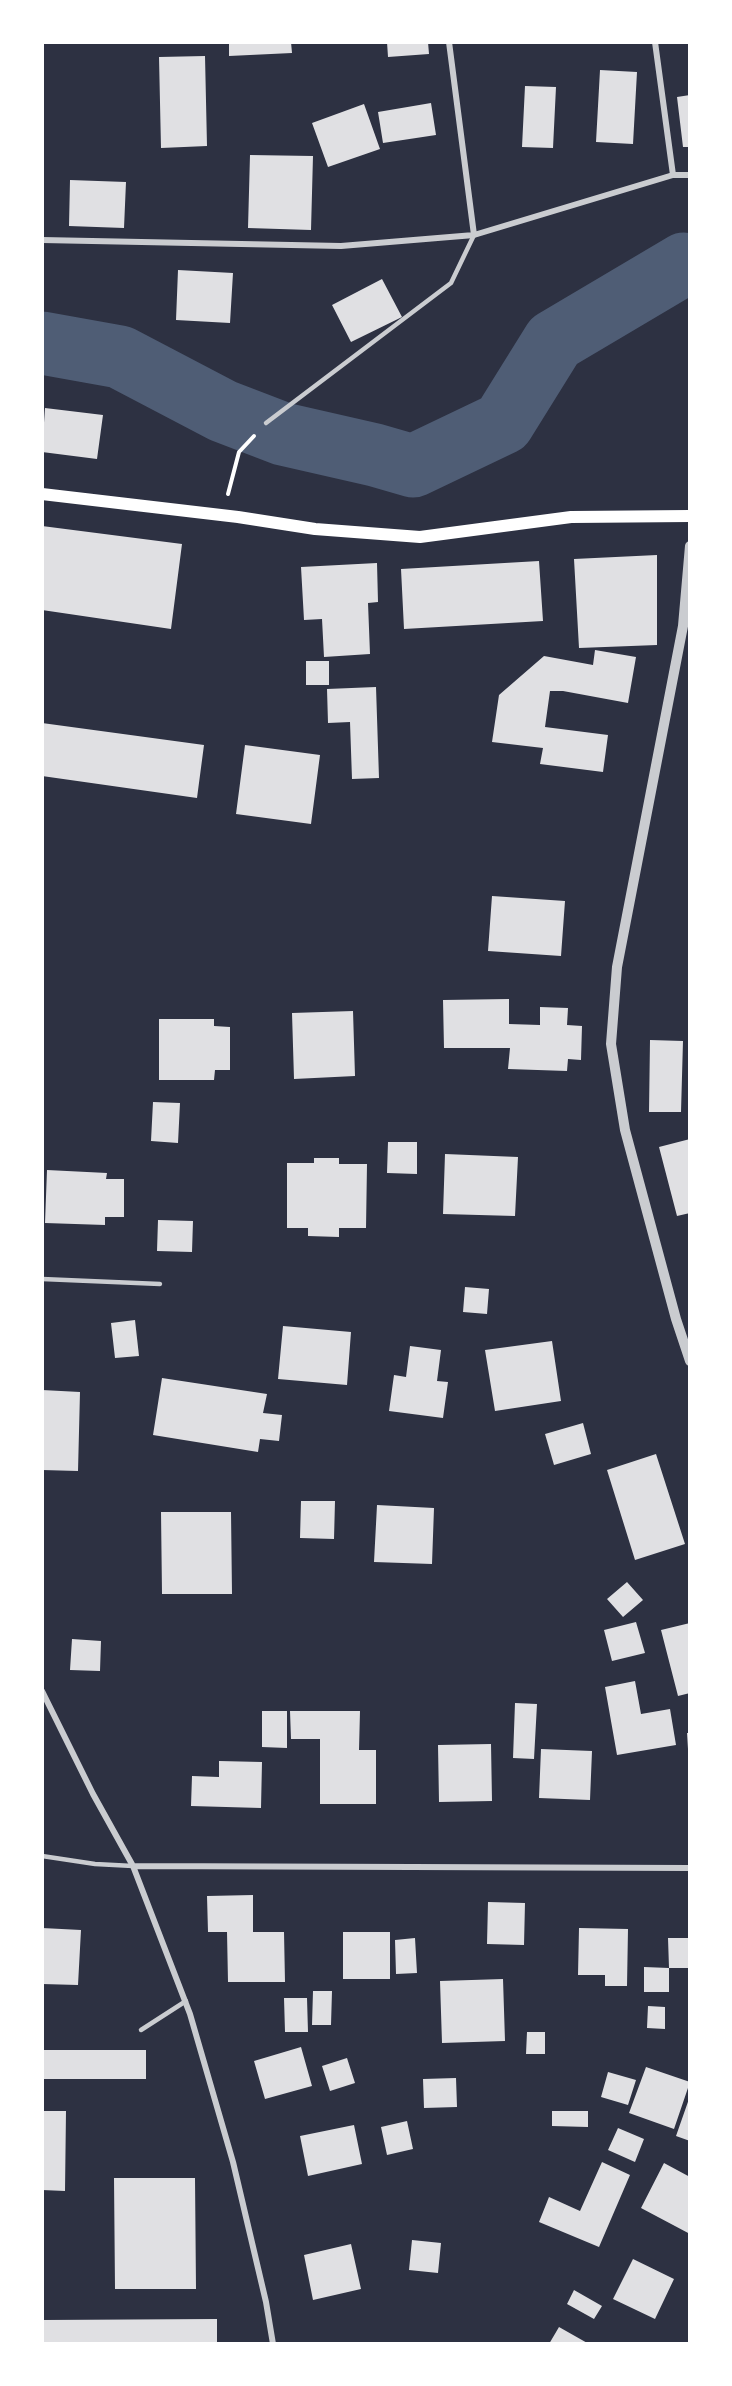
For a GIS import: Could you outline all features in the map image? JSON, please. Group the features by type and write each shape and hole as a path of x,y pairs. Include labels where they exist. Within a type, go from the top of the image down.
{"main road":[{"path":"42,494 223,514 315,529 420,537 571,517 690,516"}],"street":[{"path":"448,42 474,235"},
{"path":"655,42 673,175"},
{"path":"42,240 341,246 474,235 673,175 690,175"},
{"path":"690,546 683,626 617,967 611,1044 625,1130 676,1319 690,1361"},
{"path":"42,1691 93,1794 133,1866 186,2001 233,2162 266,2302 273,2344"},
{"path":"133,1866 690,1868"}],"lane":[{"path":"266,423 451,283 474,235"},
{"path":"42,1279 160,1284"},
{"path":"42,1856 94,1864 133,1866"},
{"path":"141,2030 186,2001"}],"path":[{"path":"223,514 239,452"}],"building":[{"path":"229,42 291,42 292,53 229,56"},
{"path":"387,42 428,42 429,54 388,57"},
{"path":"205,56 207,146 161,148 159,57"},
{"path":"600,70 637,72 633,144 596,142"},
{"path":"525,86 556,87 553,148 522,147"},
{"path":"690,95 690,147 683,147 677,97"},
{"path":"431,103 436,135 383,143 378,112"},
{"path":"364,104 380,149 328,167 312,123"},
{"path":"250,155 313,156 311,230 248,228"},
{"path":"70,180 126,182 124,228 69,226"},
{"path":"178,270 233,273 230,323 176,320"},
{"path":"382,279 402,317 351,342 332,305"},
{"path":"45,408 103,415 97,459 42,452"},
{"path":"42,526 182,544 171,629 42,610"},
{"path":"657,555 657,645 579,648 574,559"},
{"path":"539,561 543,621 404,629 401,569"},
{"path":"377,563 378,602 368,603 370,654 324,657 322,619 304,620 301,567"},
{"path":"595,650 636,657 628,703 563,691 550,691 545,727 608,735 603,772 540,764 543,748 492,742 499,695 544,656 593,665"},
{"path":"306,661 329,661 329,685 306,685"},
{"path":"376,687 379,778 352,779 350,722 328,723 327,689"},
{"path":"42,723 204,745 197,798 42,776"},
{"path":"245,745 320,755 311,824 236,814"},
{"path":"492,896 565,901 561,956 488,951"},
{"path":"509,999 509,1024 540,1025 540,1007 568,1008 567,1025 582,1026 581,1060 568,1059 567,1071 508,1069 510,1048 444,1048 443,1000"},
{"path":"353,1011 355,1076 294,1079 292,1013"},
{"path":"159,1019 214,1019 214,1026 230,1027 230,1070 215,1070 214,1080 159,1080"},
{"path":"650,1040 683,1041 681,1112 649,1112"},
{"path":"153,1102 180,1103 178,1143 151,1141"},
{"path":"690,1139 690,1213 677,1216 659,1147"},
{"path":"388,1142 417,1142 417,1174 387,1173"},
{"path":"445,1154 518,1157 515,1216 443,1214"},
{"path":"314,1158 339,1158 339,1164 367,1164 366,1228 339,1228 339,1237 308,1236 308,1228 287,1228 287,1163 314,1163"},
{"path":"47,1170 107,1173 106,1179 124,1179 124,1217 105,1217 105,1225 45,1223"},
{"path":"158,1220 193,1221 192,1252 157,1251"},
{"path":"465,1287 489,1289 487,1314 463,1312"},
{"path":"135,1320 139,1356 115,1358 111,1323"},
{"path":"283,1326 351,1332 347,1385 278,1379"},
{"path":"552,1341 561,1401 495,1411 485,1350"},
{"path":"410,1346 441,1350 437,1381 448,1382 443,1418 389,1411 394,1375 406,1377"},
{"path":"162,1378 267,1394 263,1413 282,1415 279,1441 260,1439 258,1452 153,1435"},
{"path":"42,1390 80,1392 78,1471 42,1470"},
{"path":"583,1423 591,1454 554,1465 545,1434"},
{"path":"656,1454 685,1544 635,1560 607,1470"},
{"path":"301,1501 335,1501 334,1539 300,1538"},
{"path":"377,1505 434,1508 432,1564 374,1562"},
{"path":"161,1512 231,1512 232,1594 162,1594"},
{"path":"627,1582 643,1600 623,1617 607,1599"},
{"path":"636,1622 645,1653 612,1661 604,1630"},
{"path":"690,1623 690,1693 678,1696 661,1630"},
{"path":"72,1639 101,1641 100,1671 70,1670"},
{"path":"635,1681 641,1714 670,1709 676,1745 617,1755 605,1687"},
{"path":"515,1703 537,1704 534,1759 513,1758"},
{"path":"262,1711 287,1711 287,1748 262,1747"},
{"path":"290,1711 360,1711 359,1750 376,1750 376,1804 320,1804 320,1739 291,1739"},
{"path":"687,1733 690,1733 690,1749 688,1749"},
{"path":"491,1744 492,1801 439,1802 438,1745"},
{"path":"541,1749 592,1751 590,1800 539,1798"},
{"path":"219,1761 262,1762 261,1808 191,1806 192,1776 219,1777"},
{"path":"253,1895 253,1932 284,1932 285,1982 228,1982 227,1932 208,1932 207,1896"},
{"path":"488,1902 525,1903 524,1945 487,1944"},
{"path":"42,1928 81,1930 78,1985 42,1984"},
{"path":"579,1928 628,1929 627,1986 605,1986 605,1975 578,1975"},
{"path":"343,1932 390,1932 390,1979 343,1979"},
{"path":"415,1938 417,1973 396,1974 395,1940"},
{"path":"668,1938 690,1938 690,1968 669,1968"},
{"path":"644,1967 669,1968 669,1992 644,1992"},
{"path":"503,1979 505,2041 442,2043 440,1981"},
{"path":"313,1991 332,1991 331,2025 312,2025"},
{"path":"284,1998 307,1998 308,2032 285,2032"},
{"path":"648,2006 665,2007 665,2029 647,2028"},
{"path":"527,2032 545,2032 545,2054 526,2054"},
{"path":"301,2047 312,2086 265,2099 254,2061"},
{"path":"42,2050 146,2050 146,2079 42,2079"},
{"path":"347,2058 355,2083 330,2091 322,2066"},
{"path":"646,2067 690,2082 674,2129 629,2113"},
{"path":"608,2072 636,2080 628,2105 601,2097"},
{"path":"456,2078 457,2107 424,2108 423,2079"},
{"path":"690,2096 690,2141 676,2136"},
{"path":"42,2111 66,2111 65,2191 42,2190"},
{"path":"552,2111 588,2111 588,2127 552,2126"},
{"path":"407,2121 413,2149 387,2155 381,2127"},
{"path":"354,2125 362,2164 308,2176 300,2136"},
{"path":"618,2128 644,2139 635,2162 608,2150"},
{"path":"602,2162 630,2175 599,2247 539,2222 549,2197 580,2211"},
{"path":"664,2163 690,2177 690,2234 641,2208"},
{"path":"114,2178 195,2178 196,2289 115,2289"},
{"path":"412,2240 441,2243 438,2273 409,2270"},
{"path":"351,2244 361,2289 313,2300 304,2255"},
{"path":"633,2259 674,2279 655,2319 613,2299"},
{"path":"574,2290 602,2306 594,2319 567,2304"},
{"path":"217,2319 217,2344 42,2344 42,2320"},
{"path":"559,2327 589,2344 549,2344"}],"waterway":[{"path":"42,343 120,357 223,411 283,434 413,466 503,423 554,341 684,264 690,265"}]}
